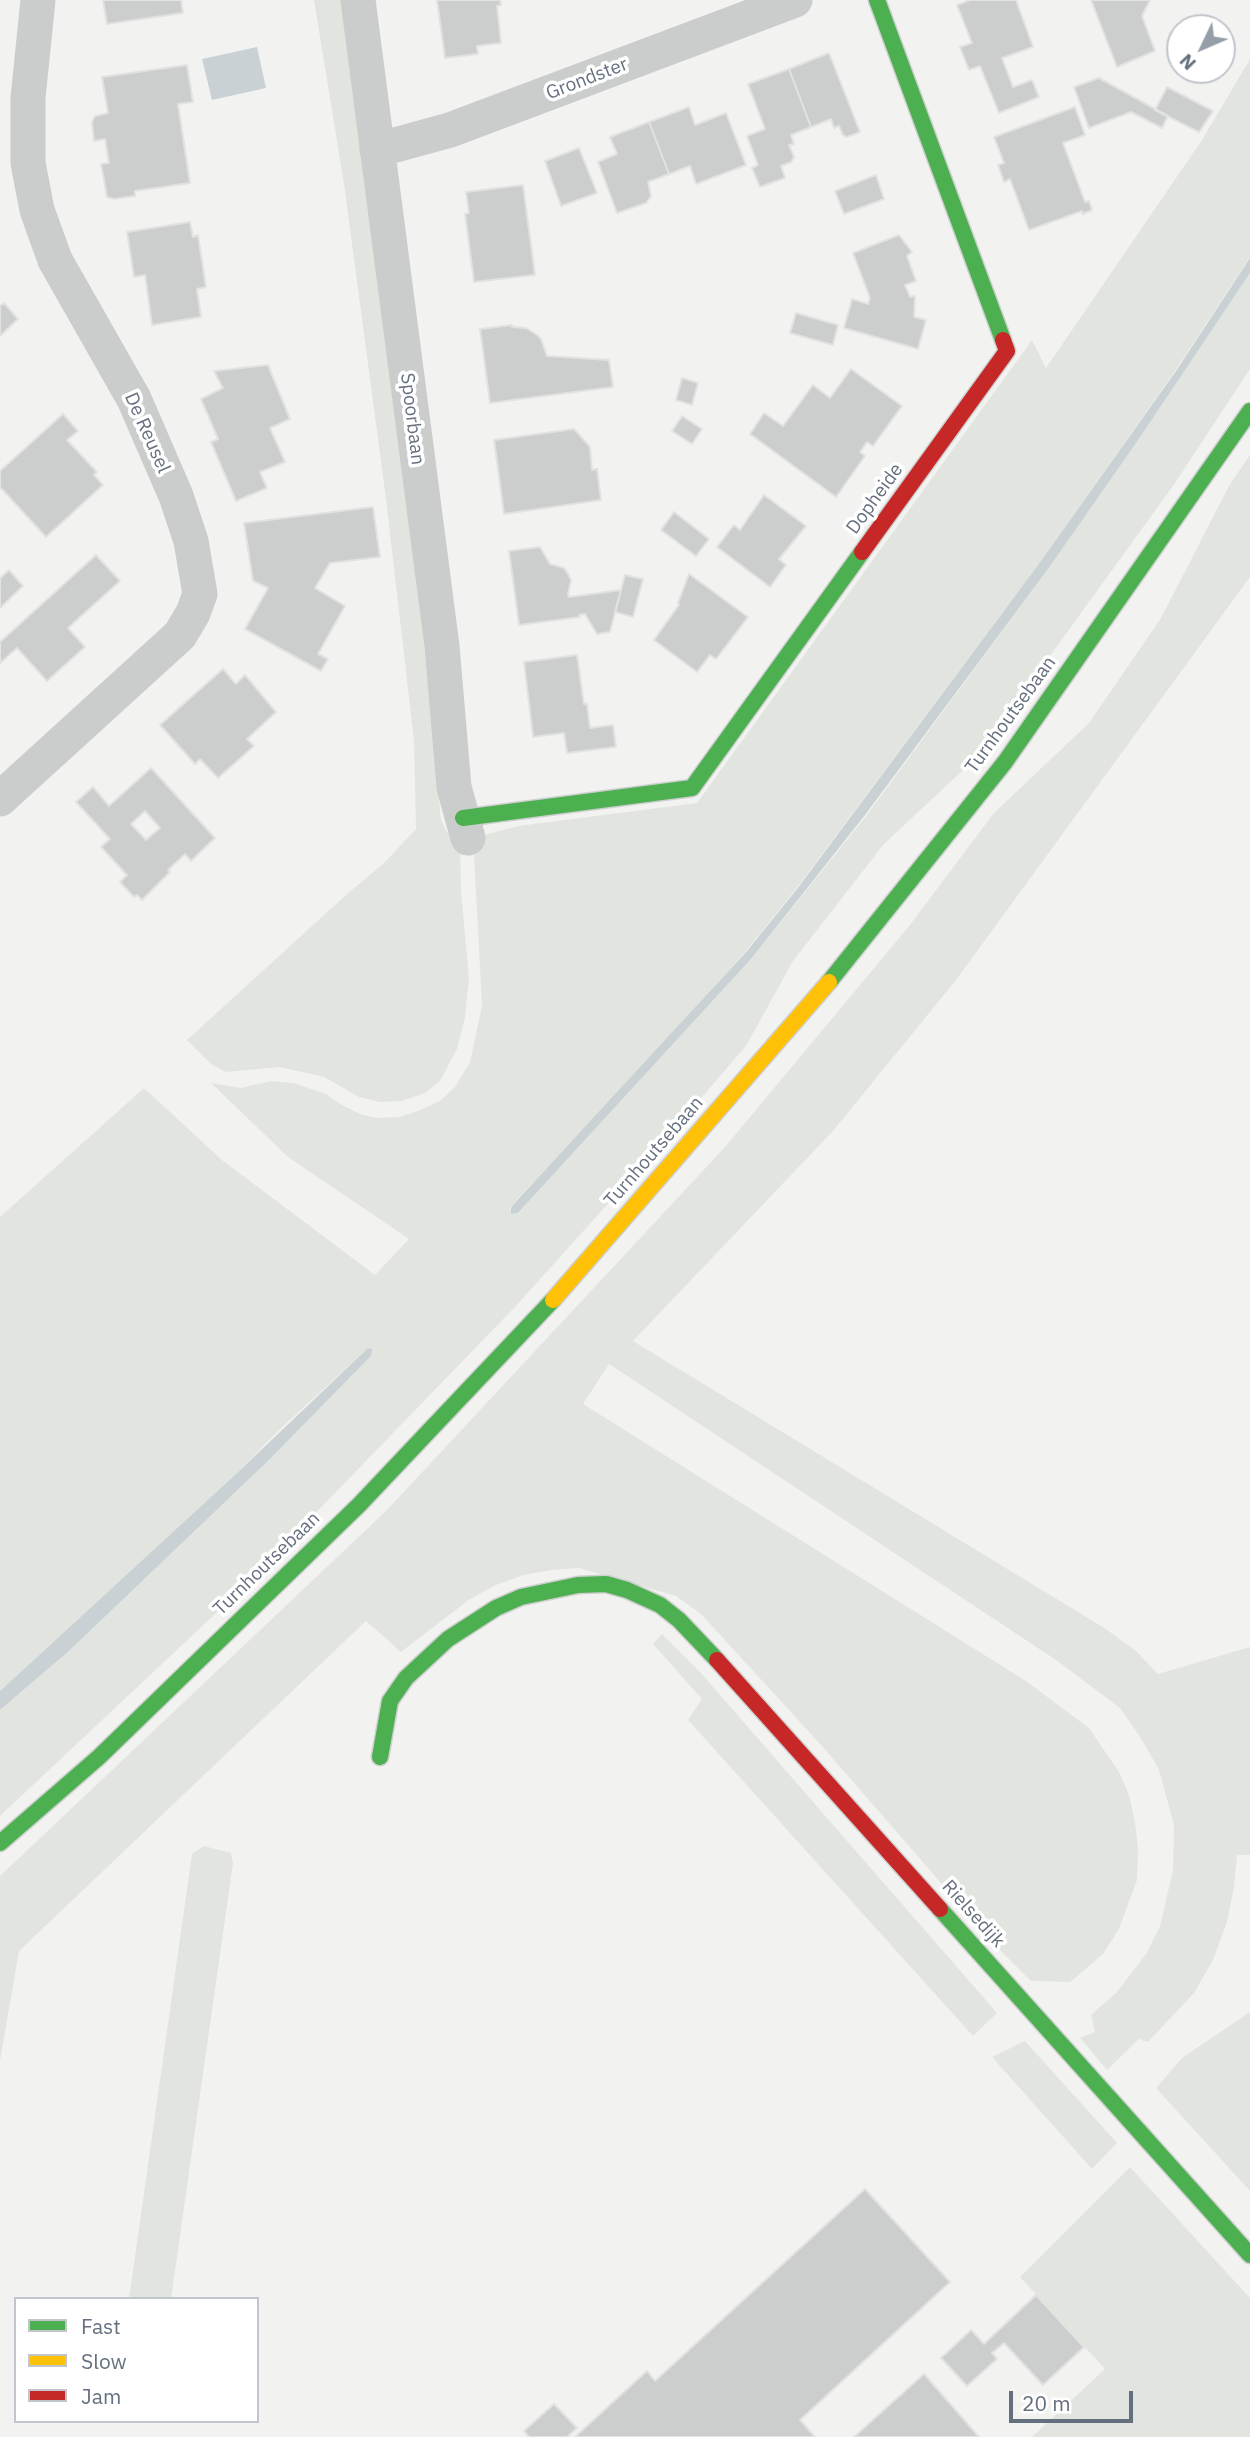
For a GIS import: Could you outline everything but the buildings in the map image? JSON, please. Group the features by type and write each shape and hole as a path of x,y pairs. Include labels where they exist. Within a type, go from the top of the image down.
{"street":[{"name":"De Reusel","path":"0,800 180,635 194,613 200,594 191,541 176,496 134,399 55,260 37,210 28,163 28,98 38,0"},
{"name":"Spoorbaan","path":"358,0 442,646 454,787 465,828"},
{"name":"Grondster","path":"377,150 450,130 795,0"},
{"name":"Dopheide","path":"465,828 522,809 692,788 1007,351 877,0"},
{"name":"Turnhoutsebaan","path":"0,1843 99,1757 359,1505 579,1271 814,1000 1005,762 1250,411"},
{"name":"Rielsedijk","path":"380,1757 390,1701 406,1678 448,1639 496,1608 546,1590 587,1584 606,1584 627,1590 660,1605 679,1620 715,1658 1250,2255"}],"shaded area":[{"path":"314,0 343,0 418,579 441,820 447,832 460,839 461,891 469,978 465,1018 457,1049 440,1081 425,1093 402,1101 380,1102 359,1097 324,1077 280,1067 226,1072 211,1064 187,1040 384,863 416,829 414,741 386,499 344,184"},
{"path":"257,47 266,88 212,100 202,59"},
{"path":"1250,59 1250,257 1173,374 1038,565 796,889 746,951 642,1067 510,1207 511,1214 518,1213 751,959 866,816 1048,569 1250,273 1250,369 1173,486 976,758 884,844 793,961 746,1046 651,1156 515,1307 245,1586 0,1816 0,1710 69,1651 269,1460 371,1356 374,1349 368,1348 237,1473 0,1691 0,1217 144,1088 222,1160 375,1275 409,1239 288,1157 211,1083 241,1088 271,1081 294,1083 326,1094 360,1114 377,1118 399,1117 418,1111 440,1101 455,1087 470,1062 482,1006 473,838 518,826 697,803 1032,340 1046,368 1202,140"},
{"path":"1250,258 1250,273 1138,440 1048,569 865,815 751,959 518,1213 511,1214 511,1207 747,951 797,889 1038,565 1176,371"},
{"path":"1250,455 1250,577 956,980 833,1131 633,1341 1106,1629 1136,1651 1158,1674 1250,1647 1250,1855 1237,1855 1227,1922 1213,1960 1194,1993 1148,2042 1139,2039 1107,2070 1080,2038 1095,2032 1091,2015 1116,1993 1146,1954 1160,1926 1173,1870 1174,1825 1159,1770 1120,1708 1056,1660 609,1364 583,1404 1026,1681 1089,1728 1119,1772 1129,1795 1138,1849 1137,1880 1119,1929 1103,1954 1070,1982 1031,1981 995,1945 821,1745 701,1614 676,1596 579,1568 551,1570 524,1575 496,1585 470,1599 401,1652 366,1621 19,1951 0,2061 0,1876 386,1511 725,1147 910,925 994,813 1089,723 1161,618 1230,484"},
{"path":"368,1348 373,1349 371,1356 269,1460 69,1651 0,1710 0,1691 237,1473"},
{"path":"662,1634 700,1672 997,2013 973,2036 688,1720 702,1699 653,1644"},
{"path":"204,1846 231,1853 233,1863 171,2297 129,2297 192,1854"},
{"path":"1250,2012 1250,2191 1156,2088 1182,2058"},
{"path":"1025,2041 1117,2143 1092,2169 992,2057"},
{"path":"1130,2167 1250,2298 1250,2437 1032,2437 1105,2369 1020,2277"}],"traffic: fast":[{"path":"877,0 1003,340"},
{"path":"829,982 1005,762 1250,411"},
{"path":"463,818 692,788 862,552"},
{"path":"0,1843 99,1757 359,1505 553,1300"},
{"path":"380,1757 390,1701 406,1678 448,1639 496,1608 521,1597 578,1585 606,1584 627,1590 660,1605 679,1620 717,1660"},
{"path":"940,1909 1250,2255"}],"traffic: slow":[{"path":"553,1300 829,982"}],"traffic: jam":[{"path":"862,552 1007,351 1003,340"},
{"path":"717,1660 940,1909"}]}
